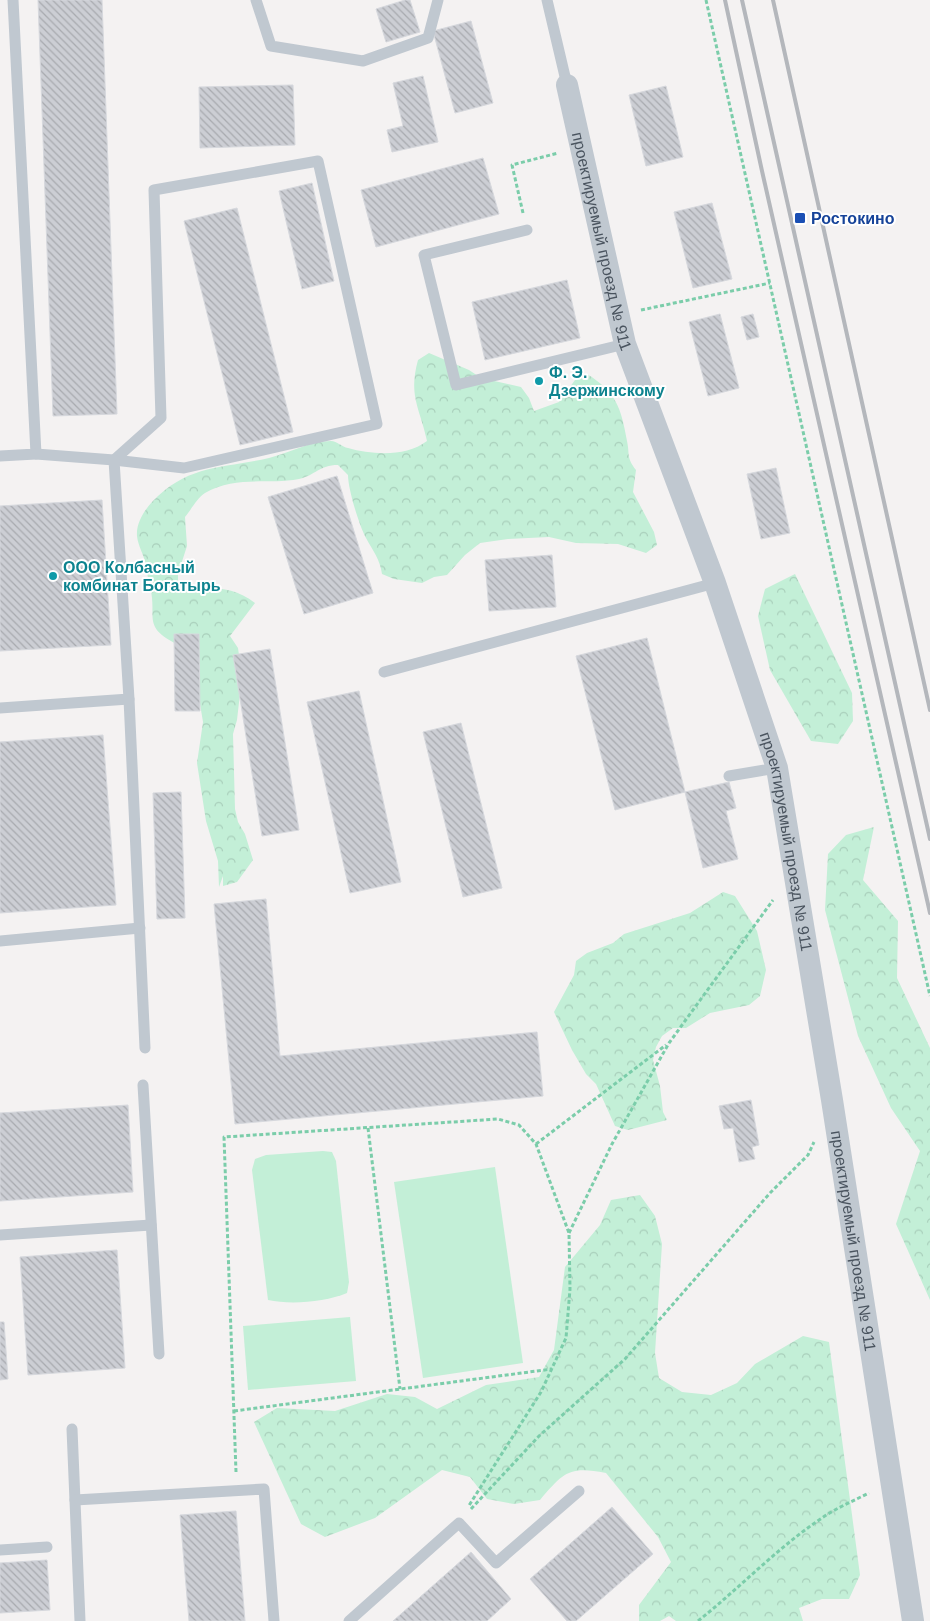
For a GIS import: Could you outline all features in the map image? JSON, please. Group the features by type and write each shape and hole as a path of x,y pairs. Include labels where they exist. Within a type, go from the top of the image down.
{"street":[{"name":"проектируемый проезд № 911","path":"567,85 625,344 715,583 777,768 913,1621"}],"lane":[{"path":"13,0 36,454"},
{"path":"256,0 271,46 362,61 428,38 438,0"},
{"path":"548,0 567,85"},
{"path":"0,456 36,454 184,468 376,424 318,161 154,190 161,418 114,460"},
{"path":"527,230 424,254 456,385 625,344"},
{"path":"114,460 129,699 145,1048"},
{"path":"384,672 715,583"},
{"path":"0,708 129,699"},
{"path":"729,776 777,768"},
{"path":"0,941 140,928"},
{"path":"143,1085 159,1354"},
{"path":"0,1235 151,1225"},
{"path":"72,1429 80,1621"},
{"path":"75,1500 237,1488 264,1488 274,1621"},
{"path":"348,1621 459,1522 496,1563 579,1491"},
{"path":"0,1550 46,1547"}],"path":[{"path":"706,0 930,996"},
{"path":"527,230 512,165 537,159"},
{"path":"618,316 770,283"},
{"path":"569,1233 612,1144 669,1043 794,871"},
{"path":"536,1144 669,1043"},
{"path":"237,1488 224,1137 498,1119 519,1125 536,1144 569,1233 570,1289 566,1338 552,1369 520,1428 459,1522"},
{"path":"368,1128 400,1389"},
{"path":"459,1522 539,1436 625,1360 770,1193 808,1155 815,1139"},
{"path":"234,1412 552,1369"},
{"path":"698,1621 738,1589 779,1552 828,1514 874,1490"}],"green space":[{"path":"429,353 469,370 481,378 521,387 529,398 534,411 559,402 575,380 587,374 605,387 616,402 619,410 625,429 630,459 636,470 633,492 654,532 657,545 646,553 618,544 576,543 549,537 508,539 480,543 465,555 447,575 434,577 422,583 394,579 382,574 378,559 363,532 357,516 348,475 338,465 322,468 299,479 239,482 216,487 202,495 185,517 187,546 178,574 178,589 218,588 237,593 255,603 230,636 238,648 242,676 237,720 233,734 235,809 253,860 237,882 223,886 223,876 219,887 218,861 206,821 197,763 203,722 198,692 179,645 167,639 155,626 146,565 137,536 139,522 143,513 165,490 192,474 206,470 269,458 307,445 323,442 333,441 348,448 378,453 399,452 419,446 427,441 416,402 415,372 418,360"},
{"path":"795,574 852,693 853,721 838,744 811,741 770,670 758,616 765,589"},
{"path":"874,827 863,880 898,921 897,978 930,1048 930,1300 896,1224 920,1151 891,1108 858,1036 825,910 828,854 846,835"},
{"path":"723,892 735,896 757,931 766,970 760,996 749,1005 710,1013 686,1028 673,1028 662,1036 656,1047 653,1060 660,1086 663,1112 667,1120 628,1130 615,1126 596,1084 586,1074 572,1050 554,1012 574,975 576,961 587,953 613,943 624,934 690,913"},
{"path":"332,1152 336,1161 349,1282 347,1293 329,1299 308,1302 277,1302 268,1300 252,1170 255,1159 266,1155"},
{"path":"495,1167 523,1363 423,1378 394,1182"},
{"path":"640,1195 655,1216 662,1244 655,1353 659,1378 682,1392 711,1395 737,1383 755,1364 803,1336 829,1342 860,1575 849,1599 822,1599 799,1608 803,1621 676,1621 669,1616 660,1621 639,1621 639,1605 671,1562 658,1537 606,1473 594,1471 583,1470 568,1473 555,1483 540,1500 514,1504 487,1499 470,1477 442,1470 375,1518 325,1537 301,1524 254,1422 277,1408 335,1411 387,1394 415,1397 437,1409 486,1385 539,1377 554,1350 565,1267 600,1225 611,1200"},
{"path":"350,1317 356,1381 248,1390 243,1326"}],"building":[{"path":"38,0 102,0 117,414 53,416"},
{"path":"410,0 420,32 386,42 376,9"},
{"path":"471,21 493,103 455,113 433,31"},
{"path":"423,76 438,142 392,152 387,130 403,126 393,83"},
{"path":"293,85 295,145 200,148 199,87"},
{"path":"666,86 683,157 646,166 629,95"},
{"path":"483,158 499,214 376,247 361,190"},
{"path":"312,183 334,281 302,289 279,191"},
{"path":"712,203 732,279 693,288 674,212"},
{"path":"237,208 293,432 240,445 184,221"},
{"path":"567,280 580,338 485,360 472,302"},
{"path":"720,314 739,388 708,396 689,322"},
{"path":"753,314 759,337 747,340 741,317"},
{"path":"776,468 790,533 761,539 747,474"},
{"path":"337,476 373,593 304,614 268,497"},
{"name":"ООО Колбасный комбинат Богатырь","path":"102,500 111,645 0,651 0,506"},
{"path":"552,555 556,607 489,611 485,560"},
{"path":"174,634 199,634 200,711 175,711"},
{"path":"647,638 685,792 615,810 576,656"},
{"path":"270,649 299,830 262,836 233,655"},
{"path":"359,691 401,882 350,893 307,702"},
{"path":"461,723 502,888 463,897 423,732"},
{"path":"103,735 116,905 0,913 0,742"},
{"path":"729,782 736,808 726,811 738,859 703,868 685,792"},
{"path":"181,792 185,918 157,919 153,793"},
{"path":"266,899 280,1056 537,1032 543,1096 235,1124 214,904"},
{"path":"751,1100 759,1145 752,1147 755,1159 739,1162 733,1128 724,1129 719,1106"},
{"path":"128,1105 133,1192 0,1201 0,1113"},
{"path":"117,1250 125,1368 28,1375 20,1257"},
{"path":"0,1322 4,1322 8,1379 0,1380"},
{"path":"612,1507 653,1554 576,1621 567,1621 530,1579"},
{"path":"236,1511 245,1621 189,1621 180,1515"},
{"path":"471,1552 511,1599 487,1621 393,1621"},
{"path":"47,1560 50,1610 0,1613 0,1563"}],"railway":[{"path":"725,0 930,913"},
{"path":"742,0 930,839"},
{"path":"773,0 930,710"}],"place":[{"name":"Ростокино","path":"800,218"},
{"name":"Ф. Э. Дзержинскому","path":"539,381"},
{"name":"ООО Колбасный комбинат Богатырь","path":"53,576"}]}
